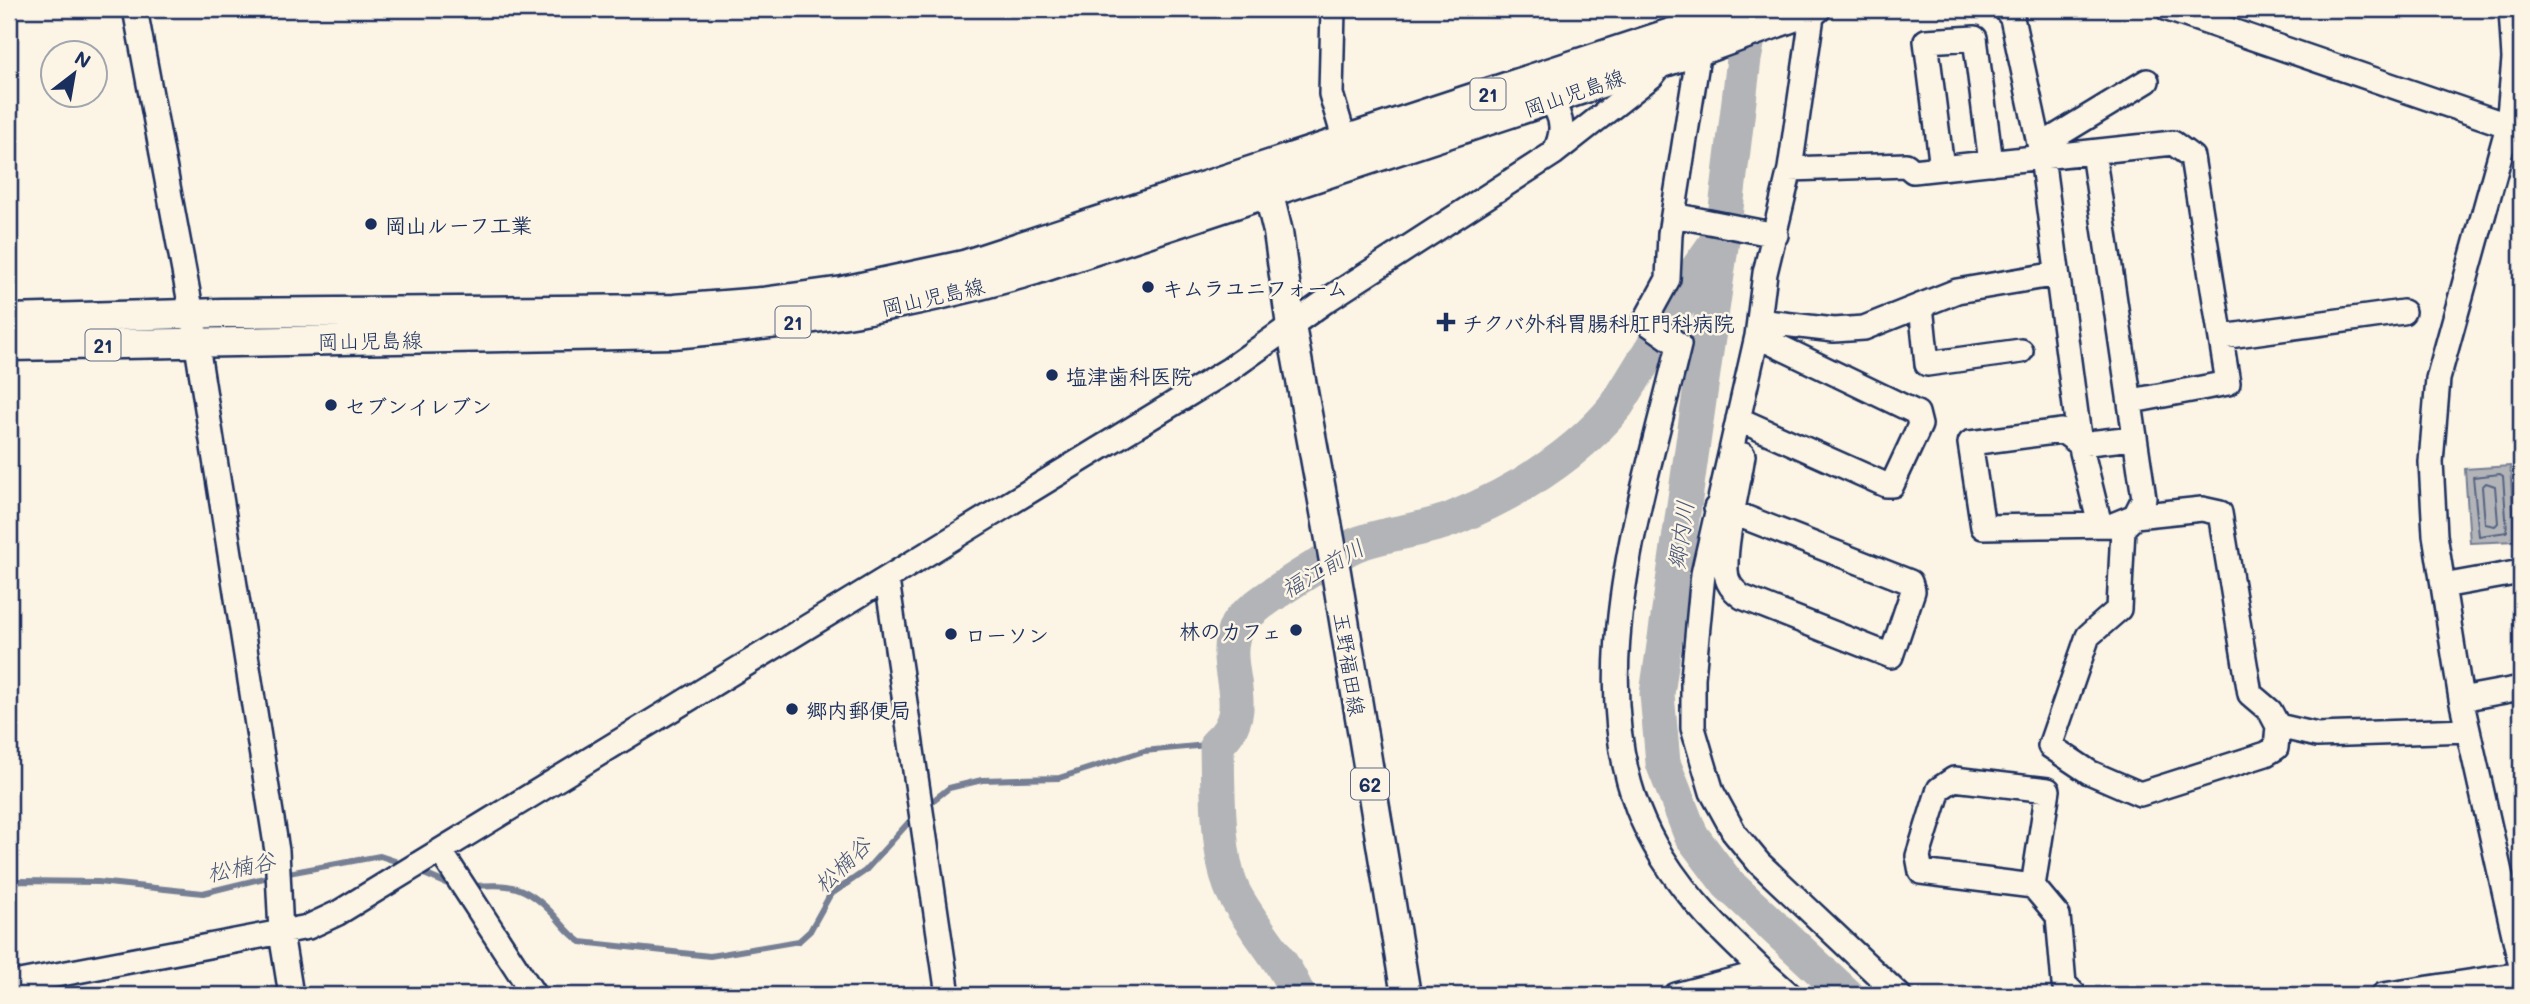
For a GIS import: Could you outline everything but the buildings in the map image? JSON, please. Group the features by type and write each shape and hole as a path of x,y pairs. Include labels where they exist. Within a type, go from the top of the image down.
{"main road":[{"name":"岡山児島線","path":"1266,181 1345,141 1415,131 1550,100 1663,62 1705,30 1744,9"},
{"name":"岡山児島線","path":"9,346 673,334 843,291 964,265 1266,181 1705,30 1810,11"},
{"name":"玉野福田線","path":"1266,181 1278,232 1291,326 1334,559 1406,995"},
{"name":"岡山児島線","path":"9,319 192,314 634,310 753,315"}],"street":[{"path":"135,9 192,314 278,873 281,933 291,995"},
{"path":"1333,9 1331,94 1345,141"},
{"path":"2005,9 2011,18 2041,151 2080,444 2100,525"},
{"path":"2168,9 2515,128"},
{"path":"2511,9 2515,128 2438,379 2431,462 2435,535 2461,699 2521,965"},
{"path":"1810,11 1790,169 1771,234 1765,273 1761,332 1725,511 1703,574 1693,678 1693,727 1708,782 1735,834 1759,863 1899,995"},
{"path":"1705,30 1668,279 1646,321 1679,345 1626,564 1617,674 1620,750 1636,805 1661,856 1702,913 1790,995"},
{"path":"1942,168 1926,41 1975,38 1991,163"},
{"path":"9,984 281,933 308,927 338,913 1230,369 1554,153 1653,76 1663,62"},
{"path":"2041,151 2147,81"},
{"path":"1550,100 1561,118 1562,129 1554,153"},
{"path":"1790,169 1906,165 1913,171 1991,163 2041,151 2093,152 2173,143 2192,157 2228,383 2132,401"},
{"path":"2093,152 2132,401 2133,438 2144,498 2135,516 2123,528 2119,609 2088,636 2050,746 2089,772 2140,794 2266,754 2276,748 2278,726 2270,711 2250,694 2220,513 2202,509 2135,516 2113,524 1983,527 1970,443 2062,431 2080,444 2133,438"},
{"path":"1676,216 1771,234"},
{"path":"1761,332 1864,328 1957,290 2057,274"},
{"path":"1922,306 1927,364 2021,351"},
{"path":"2222,337 2403,312"},
{"path":"1743,421 1886,485 1892,485 1920,425 1917,413 1761,332"},
{"path":"1725,511 1910,582 1913,591 1891,656 1742,597 1731,589 1726,572 1725,511"},
{"path":"2443,586 2521,572"},
{"path":"887,580 948,995"},
{"path":"2461,699 2521,688"},
{"path":"2278,726 2317,735 2468,730"},
{"path":"2034,886 2048,790 1954,779 1939,789 1918,856 1921,872 2034,886 2058,916 2064,984 2075,995"},
{"path":"441,852 534,995"},
{"path":"1676,995 1764,972"},
{"path":"2383,995 2521,974"}],"water":[{"path":"2510,466 2515,541 2470,543 2465,469"}],"waterway":[{"name":"郷内川","path":"1754,9 1744,59 1723,233 1657,694 1663,763 1691,835 1728,884 1847,995"},
{"name":"福江前川","path":"1298,995 1284,968 1235,895 1224,863 1219,822 1217,744 1229,730 1235,716 1231,657 1237,625 1248,613 1277,592 1350,547 1371,539 1429,526 1475,509 1520,486 1582,441 1617,405 1687,291 1694,274 1718,240"},
{"name":"松楠谷","path":"926,806 949,788 982,780 1059,778 1144,751 1217,744"},
{"name":"松楠谷","path":"469,886 495,885 525,891 543,904 581,942 710,956 799,941 810,931 830,895 865,871 917,813"},
{"name":"松楠谷","path":"283,874 380,856 395,861"},
{"name":"松楠谷","path":"424,874 455,887"},
{"name":"松楠谷","path":"9,886 19,881 98,882 203,893 272,876"}],"place":[{"name":"岡山ルーフ工業","path":"371,224"},
{"name":"キムラユニフォーム","path":"1148,287"},
{"name":"チクバ外科胃腸科肛門科病院","path":"1446,322"},
{"name":"塩津歯科医院","path":"1052,375"},
{"name":"セブンイレブン","path":"331,405"},
{"name":"林のカフェ","path":"1296,630"},
{"name":"ローソン","path":"951,634"},
{"name":"郷内郵便局","path":"792,709"}]}
